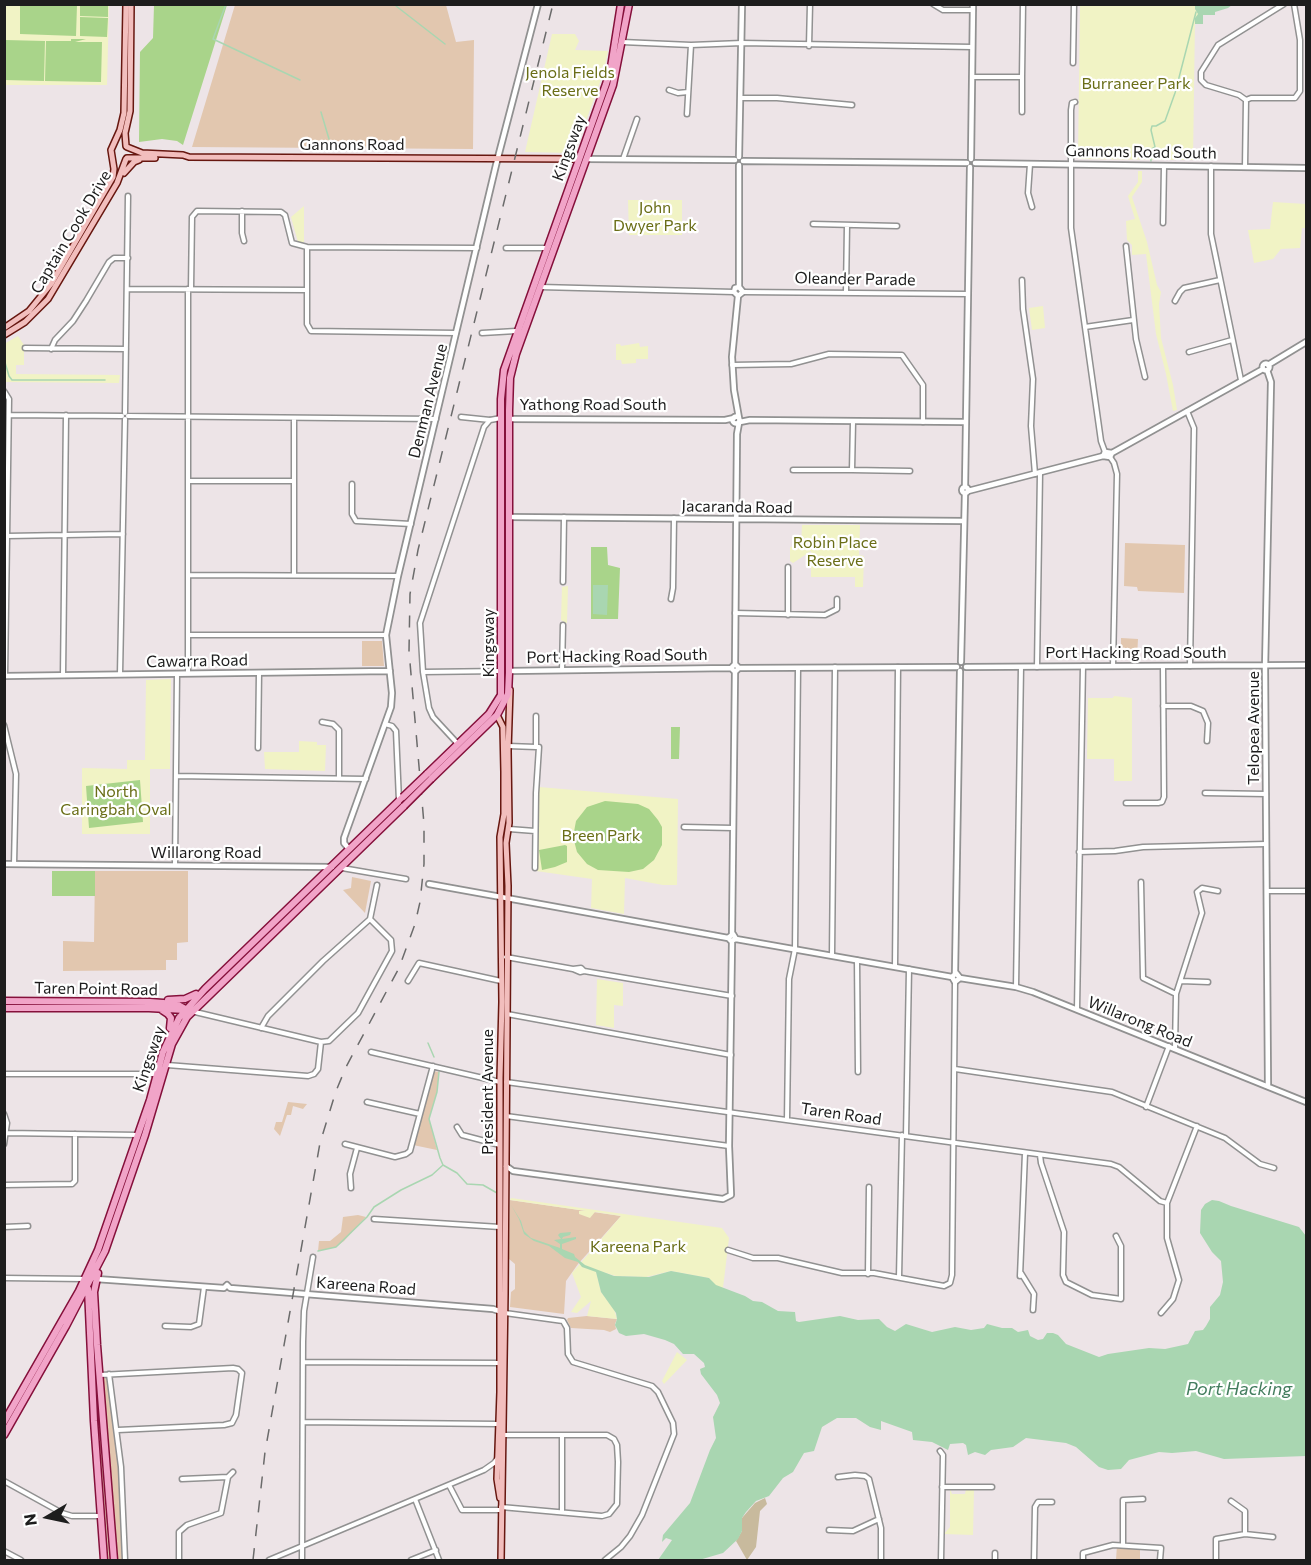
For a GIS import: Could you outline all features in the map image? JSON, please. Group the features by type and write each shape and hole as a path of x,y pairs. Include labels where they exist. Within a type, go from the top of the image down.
{"main road":[{"path":"126,4 124,113 111,152 113,158 120,162 127,159 189,157"},
{"path":"127,159 129,152 125,133 130,111 131,4"},
{"name":"Kingsway","path":"505,418 514,361 546,248 610,72 621,4"},
{"name":"Kingsway","path":"163,1064 163,1052 175,1024 205,989 498,711 507,672 504,370 516,331 587,159 615,79 629,4"},
{"path":"114,146 120,143 127,147"},
{"name":"Gannons Road","path":"127,147 142,153 189,157 579,159"},
{"name":"Captain Cook Drive","path":"4,328 28,311 51,284 113,177 113,158"},
{"path":"117,183 134,162 146,158"},
{"name":"Captain Cook Drive","path":"4,335 25,322 48,299 117,183 127,159"},
{"name":"Gannons Road South","path":"579,159 587,159"},
{"name":"President Avenue","path":"504,897 500,837 503,817 505,746 509,724 507,672"},
{"path":"498,711 509,724"},
{"name":"President Avenue","path":"498,711 505,746 509,829 506,843 502,1012 503,1435 497,1459 497,1485 501,1506"},
{"name":"Kingsway","path":"114,1560 94,1296 90,1280 111,1237 163,1064 188,1010 340,868 402,802"},
{"path":"502,849 506,832 509,829"},
{"name":"President Avenue","path":"503,981 506,1014 503,1082 505,1116 503,1227"},
{"path":"150,1005 185,999 205,989"},
{"name":"Taren Point Road","path":"4,1001 150,1005"},
{"name":"Taren Point Road","path":"4,1008 176,1004 188,1010"},
{"path":"150,1005 165,1011 171,1018 163,1052"},
{"name":"Kingsway","path":"104,1560 91,1376 90,1280 94,1260 142,1135"},
{"path":"4,1435 90,1280"},
{"path":"4,1422 90,1280"},
{"path":"74,1312 78,1309 83,1310 89,1322"},
{"name":"President Avenue","path":"501,1560 498,1424 502,1312"},
{"path":"91,1376 99,1375"}],"street":[{"name":"Denman Avenue","path":"350,849 345,844 344,838 392,700 386,635 398,576 498,158 538,4"},
{"path":"505,1166 513,1171 721,1199 731,1195 729,1146 737,434 732,341 738,292 742,4"},
{"path":"809,45 810,4"},
{"path":"728,1250 753,1258 778,1258 838,1272 899,1277 947,1286 952,1275 959,667 966,490 964,422 973,7 943,10 933,4"},
{"path":"1022,112 1023,4"},
{"path":"1074,4 1074,63"},
{"path":"1284,4 1218,45 1201,72 1201,80 1206,85 1246,99 1295,98 1300,91 1300,40 1294,4"},
{"path":"622,42 691,45 972,46"},
{"path":"687,114 691,45"},
{"path":"972,77 1022,77"},
{"path":"669,90 688,92"},
{"path":"742,98 777,98 852,105"},
{"path":"1245,167 1246,99"},
{"path":"1072,102 1071,228 1104,454"},
{"path":"623,159 637,119"},
{"name":"Gannons Road South","path":"587,159 1306,168"},
{"path":"1030,164 1028,193 1032,207"},
{"path":"1163,223 1164,166"},
{"path":"1211,166 1210,234 1241,380"},
{"path":"120,674 128,196"},
{"path":"188,673 189,289 192,215 197,211 282,212 294,245 307,247 477,248"},
{"path":"242,211 244,241"},
{"path":"813,224 897,226"},
{"path":"846,292 847,225"},
{"path":"1126,246 1134,320 1145,377"},
{"path":"307,247 308,329 314,332 457,333"},
{"path":"506,248 546,248"},
{"path":"51,349 57,338 71,324 109,262 114,258 128,258"},
{"path":"1022,280 1023,309 1033,379 1031,426 1037,474 1037,667"},
{"path":"1175,301 1185,288 1220,280"},
{"name":"Oleander Parade","path":"536,286 738,292 968,294"},
{"path":"128,289 306,290"},
{"path":"1085,327 1134,320"},
{"path":"482,333 516,331"},
{"path":"1189,352 1232,340"},
{"path":"966,490 1037,474 1104,454 1111,455 1266,368 1306,342"},
{"path":"25,348 126,349"},
{"path":"732,364 791,364 826,354 902,355 923,385 923,422"},
{"name":"Telopea Avenue","path":"1266,368 1271,382 1265,665 1268,1086"},
{"path":"5,676 9,415 6,392"},
{"path":"1187,411 1194,428 1190,666"},
{"path":"9,415 437,419"},
{"path":"63,675 66,415"},
{"name":"Yathong Road South","path":"461,417 490,420 505,418 964,422"},
{"path":"294,418 294,574"},
{"path":"460,747 430,712 419,631 422,614 484,427 490,420"},
{"path":"852,470 853,422"},
{"path":"1111,455 1117,474 1113,666"},
{"path":"793,470 910,471"},
{"path":"189,481 294,481"},
{"path":"352,484 352,514 356,521 411,524"},
{"name":"Jacaranda Road","path":"506,517 964,521"},
{"path":"563,582 564,517"},
{"path":"671,598 674,518"},
{"path":"6,536 123,534"},
{"path":"788,567 788,615"},
{"path":"189,574 398,576"},
{"path":"735,614 830,614 838,607 837,599"},
{"path":"562,670 563,625"},
{"path":"188,635 386,635"},
{"name":"Port Hacking Road South","path":"507,672 835,667 959,667 964,670 966,667 1306,665"},
{"path":"1077,1009 1083,666"},
{"path":"1126,803 1158,803 1163,800 1162,666"},
{"path":"832,955 835,667"},
{"path":"895,966 898,667"},
{"path":"1016,987 1021,667"},
{"path":"787,1120 789,979 795,949 798,668"},
{"name":"Cawarra Road","path":"5,676 390,671"},
{"path":"423,672 507,672"},
{"path":"258,748 259,673"},
{"path":"175,865 177,674"},
{"path":"1163,706 1191,706 1203,711 1208,723 1207,741"},
{"path":"535,868 538,747 536,747 536,716"},
{"path":"322,722 333,724 339,730 339,777"},
{"path":"385,724 392,726 396,731 402,802"},
{"path":"4,725 16,774 14,864"},
{"path":"505,746 536,747"},
{"path":"176,776 366,779"},
{"path":"1204,794 1266,794"},
{"path":"684,827 733,828"},
{"path":"509,829 535,831"},
{"path":"1079,852 1266,844"},
{"name":"Willarong Road","path":"4,864 331,867 406,879"},
{"path":"1141,882 1143,978 1176,994"},
{"name":"Willarong Road","path":"429,884 1016,987 1077,1009 1306,1102"},
{"path":"261,1028 268,1016 323,961 370,919 377,885"},
{"path":"1175,1049 1176,994 1201,916 1197,892 1203,888 1218,891"},
{"path":"1267,891 1306,891"},
{"name":"Taren Point Road","path":"188,1010 321,1042 329,1041 358,1013 392,951 391,940 370,919"},
{"path":"503,957 573,969 575,972 584,971 732,996"},
{"path":"857,959 856,1059 858,1072"},
{"path":"408,981 419,963 503,981"},
{"path":"899,1277 909,969"},
{"path":"1181,981 1208,982"},
{"path":"506,1014 730,1055"},
{"path":"163,1064 311,1076 319,1066 321,1042"},
{"path":"1146,1107 1169,1046"},
{"name":"Taren Road","path":"371,1052 503,1082 1111,1164 1119,1167 1160,1201 1167,1203"},
{"path":"345,1144 395,1157 406,1154 413,1148 433,1066"},
{"path":"955,1069 1108,1091 1228,1140 1260,1164 1274,1168"},
{"path":"4,1074 160,1075"},
{"path":"367,1102 420,1114"},
{"path":"4,1114 7,1119 4,1144"},
{"path":"505,1116 729,1146"},
{"path":"1161,1313 1173,1299 1179,1280 1167,1238 1167,1203 1197,1126"},
{"path":"458,1127 462,1135 503,1145"},
{"path":"6,1133 142,1135"},
{"path":"4,1185 72,1184 75,1181 75,1134"},
{"path":"351,1188 350,1174 357,1148"},
{"path":"1025,1153 1020,1275 1034,1294 1033,1310"},
{"path":"1041,1155 1040,1161 1064,1232 1063,1275 1066,1282 1092,1294 1121,1299 1121,1246 1116,1236"},
{"path":"505,1177 513,1171"},
{"path":"868,1274 869,1187"},
{"path":"374,1219 503,1227"},
{"path":"4,1227 28,1226"},
{"path":"302,1560 303,1362 307,1295 313,1257"},
{"path":"4,1278 90,1280 204,1287 199,1324 191,1327 165,1326"},
{"name":"Kareena Road","path":"204,1287 224,1288 227,1285 230,1288 493,1309 502,1312"},
{"path":"502,1312 563,1321 567,1328 568,1354 573,1362 652,1386 658,1392 673,1423 674,1434 642,1515 621,1547 605,1560"},
{"path":"303,1362 500,1363"},
{"path":"99,1375 233,1368 238,1369 242,1377 235,1420 228,1425 118,1430"},
{"path":"109,1374 118,1430 125,1560"},
{"path":"303,1422 498,1424"},
{"path":"449,1485 462,1510 501,1506 605,1515 611,1513 615,1508 618,1448 614,1439 607,1435 503,1435"},
{"path":"562,1435 562,1512"},
{"path":"484,1470 497,1471 501,1468 500,1449"},
{"path":"940,1451 943,1455 941,1560"},
{"path":"269,1560 484,1470 497,1459"},
{"path":"178,1560 179,1532 187,1525 221,1513 228,1477 233,1472"},
{"path":"838,1477 855,1475 869,1479 881,1528 881,1560"},
{"path":"182,1479 228,1477"},
{"path":"4,1481 62,1513 72,1516 101,1516"},
{"path":"942,1487 992,1487"},
{"path":"415,1499 439,1560"},
{"path":"1123,1545 1124,1500 1143,1499"},
{"path":"1231,1501 1245,1511 1245,1534"},
{"path":"1034,1560 1035,1507 1038,1502 1053,1502"},
{"path":"829,1530 852,1531 879,1519"},
{"path":"1216,1560 1216,1539 1245,1534 1273,1537"},
{"path":"1083,1560 1083,1552 1113,1545 1161,1548 1160,1560"},
{"path":"411,1560 436,1550"},
{"path":"4,1551 21,1560"},
{"path":"995,1553 995,1560"}],"shaded area":[{"path":"235,5 446,5 456,42 474,40 473,149 192,147"},
{"path":"1125,543 1185,545 1184,593 1138,591 1137,587 1124,586"},
{"path":"1121,638 1138,639 1137,658 1121,659"},
{"path":"362,641 382,641 384,666 362,666"},
{"path":"95,871 188,871 188,942 177,943 177,960 166,960 166,970 63,971 63,941 94,942"},
{"path":"352,877 371,881 365,913 343,890 351,888"},
{"path":"432,1071 439,1072 437,1092 429,1119 437,1150 413,1145"},
{"path":"288,1102 307,1104 303,1109 293,1106 291,1115 287,1115 280,1136 274,1129 276,1122 282,1122"},
{"path":"510,1200 621,1216 578,1264 566,1281 564,1314 510,1307 511,1292 515,1289 515,1264 509,1259"},
{"path":"358,1215 366,1217 344,1241 336,1247 318,1251 319,1241 330,1241 341,1232 343,1217"},
{"path":"587,1316 617,1319 616,1329 610,1332 571,1328 567,1320"},
{"path":"105,1377 110,1382 118,1430 125,1560 104,1560 95,1407 101,1406 102,1380"},
{"path":"765,1498 767,1504 760,1511 756,1547 747,1560 736,1541 742,1531 742,1518 755,1503"},
{"path":"1117,1545 1140,1546 1140,1560 1116,1560"}],"green space":[{"path":"4,5 109,5 107,85 5,85"},
{"path":"20,5 77,5 76,36 20,34"},
{"path":"80,5 108,5 108,17 80,16"},
{"path":"154,5 227,5 183,145 177,141 162,139 139,142 140,52 153,38"},
{"name":"Burraneer Park","path":"1080,5 1195,5 1199,14 1195,19 1193,160 1078,159"},
{"path":"80,17 108,18 107,37 80,36"},
{"name":"Jenola Fields Reserve","path":"552,34 575,34 579,41 575,50 608,51 603,74 575,151 571,153 525,152"},
{"path":"71,39 86,39 75,42 102,42 101,82 45,81 46,41 71,41"},
{"path":"5,40 45,41 44,81 5,80"},
{"path":"1138,171 1142,171 1142,182 1132,197 1161,292 1159,304 1161,338 1173,385 1177,410 1173,411 1156,334 1146,254 1132,255 1132,245 1127,240 1126,221 1135,219 1128,196 1138,182"},
{"name":"John Dwyer Park","path":"628,200 682,200 682,235 629,235"},
{"path":"1273,202 1306,204 1305,228 1302,228 1300,248 1281,249 1273,259 1254,263 1248,230 1270,229"},
{"path":"304,206 304,242 298,242 291,217"},
{"path":"1043,306 1045,328 1032,330 1029,308"},
{"path":"18,336 24,345 24,365 16,365 16,374 120,375 119,383 5,382 4,344"},
{"path":"639,343 640,347 648,346 648,359 636,359 636,363 622,364 621,360 616,360 616,344 621,346"},
{"name":"Robin Place Reserve","path":"802,525 860,525 859,555 864,556 863,587 855,587 855,577 811,577 811,551 793,563 790,561 790,547 801,546"},
{"path":"591,547 607,547 608,565 620,568 618,619 591,619"},
{"path":"568,586 566,623 561,620 562,587"},
{"name":"North Caringbah Oval","path":"171,679 170,769 150,769 150,834 82,834 82,768 127,769 127,760 145,760 146,680"},
{"path":"1114,696 1132,698 1132,781 1114,781 1114,759 1087,759 1088,698 1113,698"},
{"path":"671,727 680,727 679,759 671,759"},
{"path":"299,741 326,745 325,771 265,769 264,752 299,752"},
{"path":"140,780 143,822 89,828 86,786"},
{"name":"Breen Park","path":"539,787 678,799 677,885 663,885 625,878 624,914 591,908 592,879 536,871"},
{"path":"605,801 638,804 649,809 662,827 662,845 654,860 643,869 629,872 598,870 587,864 577,852 573,837 576,821 587,807"},
{"path":"567,846 567,862 542,870 539,850"},
{"path":"52,871 95,871 95,896 52,896"},
{"path":"597,979 623,983 623,1006 614,1005 614,1028 596,1025"},
{"name":"Kareena Park","path":"511,1198 722,1228 729,1238 723,1288 714,1285 709,1278 671,1271 646,1277 616,1276 596,1271 601,1292 614,1309 617,1319 587,1316 591,1301 577,1313 571,1312 581,1297 572,1273 621,1216 595,1212 590,1218 579,1214 579,1211 586,1211 510,1200"},
{"path":"677,1352 687,1360 664,1384 662,1381"},
{"path":"950,1489 952,1494 965,1494 966,1489 974,1489 973,1535 944,1534 950,1527"}],"water":[{"path":"1195,4 1232,5 1215,12 1215,15 1203,15 1203,24 1195,24 1198,14"},
{"path":"593,585 608,585 607,615 593,614"},
{"name":"Port Hacking","path":"1212,1200 1299,1227 1306,1236 1306,1456 1224,1459 1196,1451 1159,1452 1129,1460 1121,1469 1108,1470 1099,1467 1076,1447 1066,1443 1026,1438 1013,1447 991,1450 985,1455 975,1452 968,1455 966,1445 963,1443 950,1444 948,1450 932,1442 913,1440 912,1432 881,1421 881,1430 870,1427 856,1418 837,1418 822,1427 814,1451 804,1453 793,1472 783,1478 769,1496 756,1501 746,1512 742,1518 742,1531 738,1539 723,1553 699,1560 658,1560 672,1540 666,1538 662,1542 663,1535 690,1503 716,1438 713,1417 720,1403 717,1395 701,1374 700,1369 705,1367 704,1363 694,1354 683,1354 674,1344 665,1340 644,1334 626,1336 619,1333 615,1325 616,1313 601,1292 596,1272 582,1267 578,1262 565,1258 549,1246 534,1241 524,1234 511,1205 521,1221 524,1231 531,1238 560,1248 560,1244 554,1240 561,1239 558,1235 560,1233 571,1232 562,1239 576,1237 576,1239 562,1244 562,1249 574,1254 585,1265 614,1276 649,1277 671,1271 709,1278 716,1285 753,1301 762,1302 778,1311 795,1312 796,1321 799,1322 840,1316 858,1320 879,1319 895,1331 906,1324 932,1332 955,1327 971,1330 984,1328 987,1324 1012,1328 1018,1332 1028,1330 1030,1336 1038,1340 1043,1339 1047,1333 1053,1333 1066,1344 1099,1357 1188,1344 1195,1331 1203,1330 1206,1326 1210,1319 1210,1307 1220,1295 1223,1282 1221,1261 1212,1252 1200,1233 1201,1210"}],"waterway":[{"path":"226,4 213,39 300,80"},
{"path":"396,6 445,44"},
{"path":"1151,161 1150,150 1155,147 1152,126 1165,121 1175,93 1196,12"},
{"path":"321,112 329,139"},
{"path":"4,359 12,380 105,380"},
{"path":"428,1043 434,1057"},
{"path":"439,1072 437,1092 429,1119 443,1165 457,1173 467,1184 483,1185 497,1193"},
{"path":"318,1251 336,1247 367,1217 374,1207 401,1190 432,1175 443,1165"}],"railway":[{"path":"253,1560 265,1452 320,1143 346,1067 399,968 415,924 420,902 424,864 424,824 409,651 410,594 418,550 553,4"}]}
